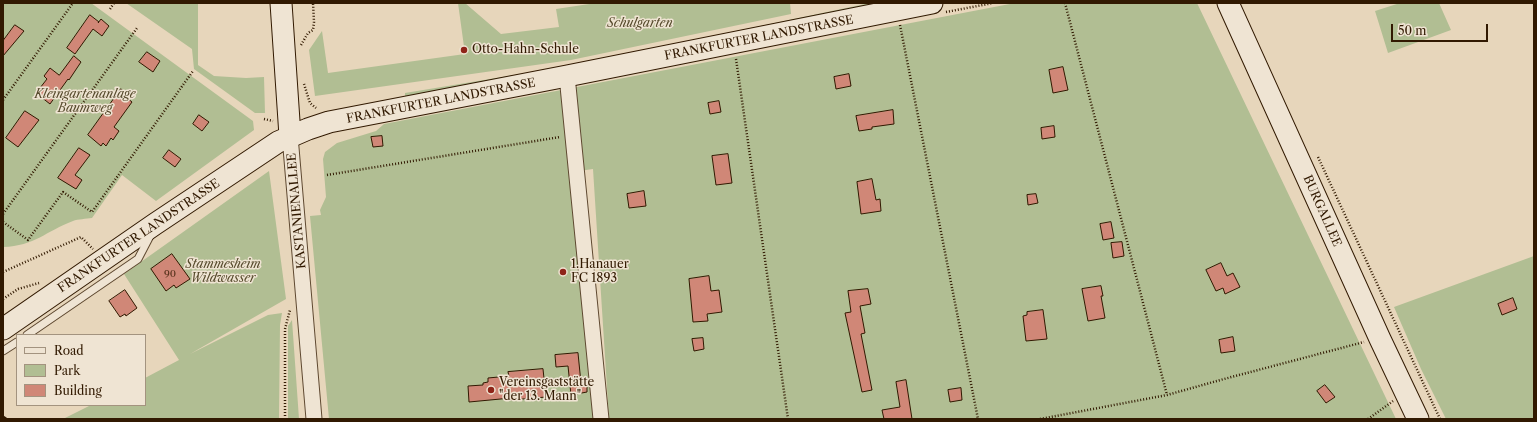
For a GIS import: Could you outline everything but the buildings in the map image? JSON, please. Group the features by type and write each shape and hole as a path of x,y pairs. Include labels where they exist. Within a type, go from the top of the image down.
{"main road":[{"name":"KASTANIENALLEE","path":"281,3 290,136"},
{"name":"FRANKFURTER LANDSTRASSE","path":"3,329 155,224 278,142 290,136 329,122 932,3"},
{"name":"BURGALLEE","path":"1228,3 1380,339 1418,419"}],"street":[{"path":"567,76 601,419"},
{"name":"KASTANIENALLEE","path":"290,136 314,419"}],"lane":[{"path":"28,334 138,259 155,224"},
{"path":"3,351 16,343"}],"path":[{"path":"3,100 73,3"},
{"path":"110,9 114,3"},
{"path":"301,45 308,33 313,30 313,3"},
{"path":"1066,3 1166,395"},
{"path":"897,10 978,419"},
{"path":"3,214 137,28"},
{"path":"734,43 788,419"},
{"path":"3,222 28,240 63,192 92,212 193,71"},
{"path":"327,175 574,135"},
{"path":"1316,154 1440,419"},
{"path":"3,272 81,237 93,249"},
{"path":"285,419 285,329 292,303"},
{"path":"1040,419 1166,395 1380,339"},
{"path":"1368,419 1405,393"}],"green space":[{"name":"Kleingartenanlage Baumweg","path":"3,3 91,3 253,121 254,130 156,201 122,175 92,218 73,221 24,244 3,247"},
{"path":"126,3 198,3 198,65 214,76 246,78 264,77 265,113 255,113 194,69 192,49"},
{"name":"Schulgarten","path":"458,3 465,3 501,34 559,27 556,9 596,3 790,3 791,14 571,60 315,96 309,50 322,31 328,73 465,54"},
{"path":"870,3 898,3 583,63"},
{"path":"1015,3 1197,3 1396,419 609,419 593,169 579,171 596,419 329,419 310,216 321,215 320,210 326,197 323,159 325,152 337,143 376,131 384,124"},
{"path":"1400,3 1439,3 1451,30 1388,53 1375,11"},
{"path":"559,68 405,97 405,93"},
{"name":"Stammesheim Wildwasser","path":"269,171 286,299 190,354 268,315 282,313 280,325 279,419 63,419 89,406 146,406 146,377 179,360 124,274"},
{"path":"1534,256 1534,417 1532,419 1446,419 1421,369 1394,307"},
{"path":"292,320 299,419 288,419 288,326"}],"place":[{"name":"Otto-Hahn-Schule","path":"464,50"},
{"name":"1.Hanauer FC 1893","path":"563,272"},
{"name":"Vereinsgaststätte \"der 13. Mann\"","path":"491,390"}]}
